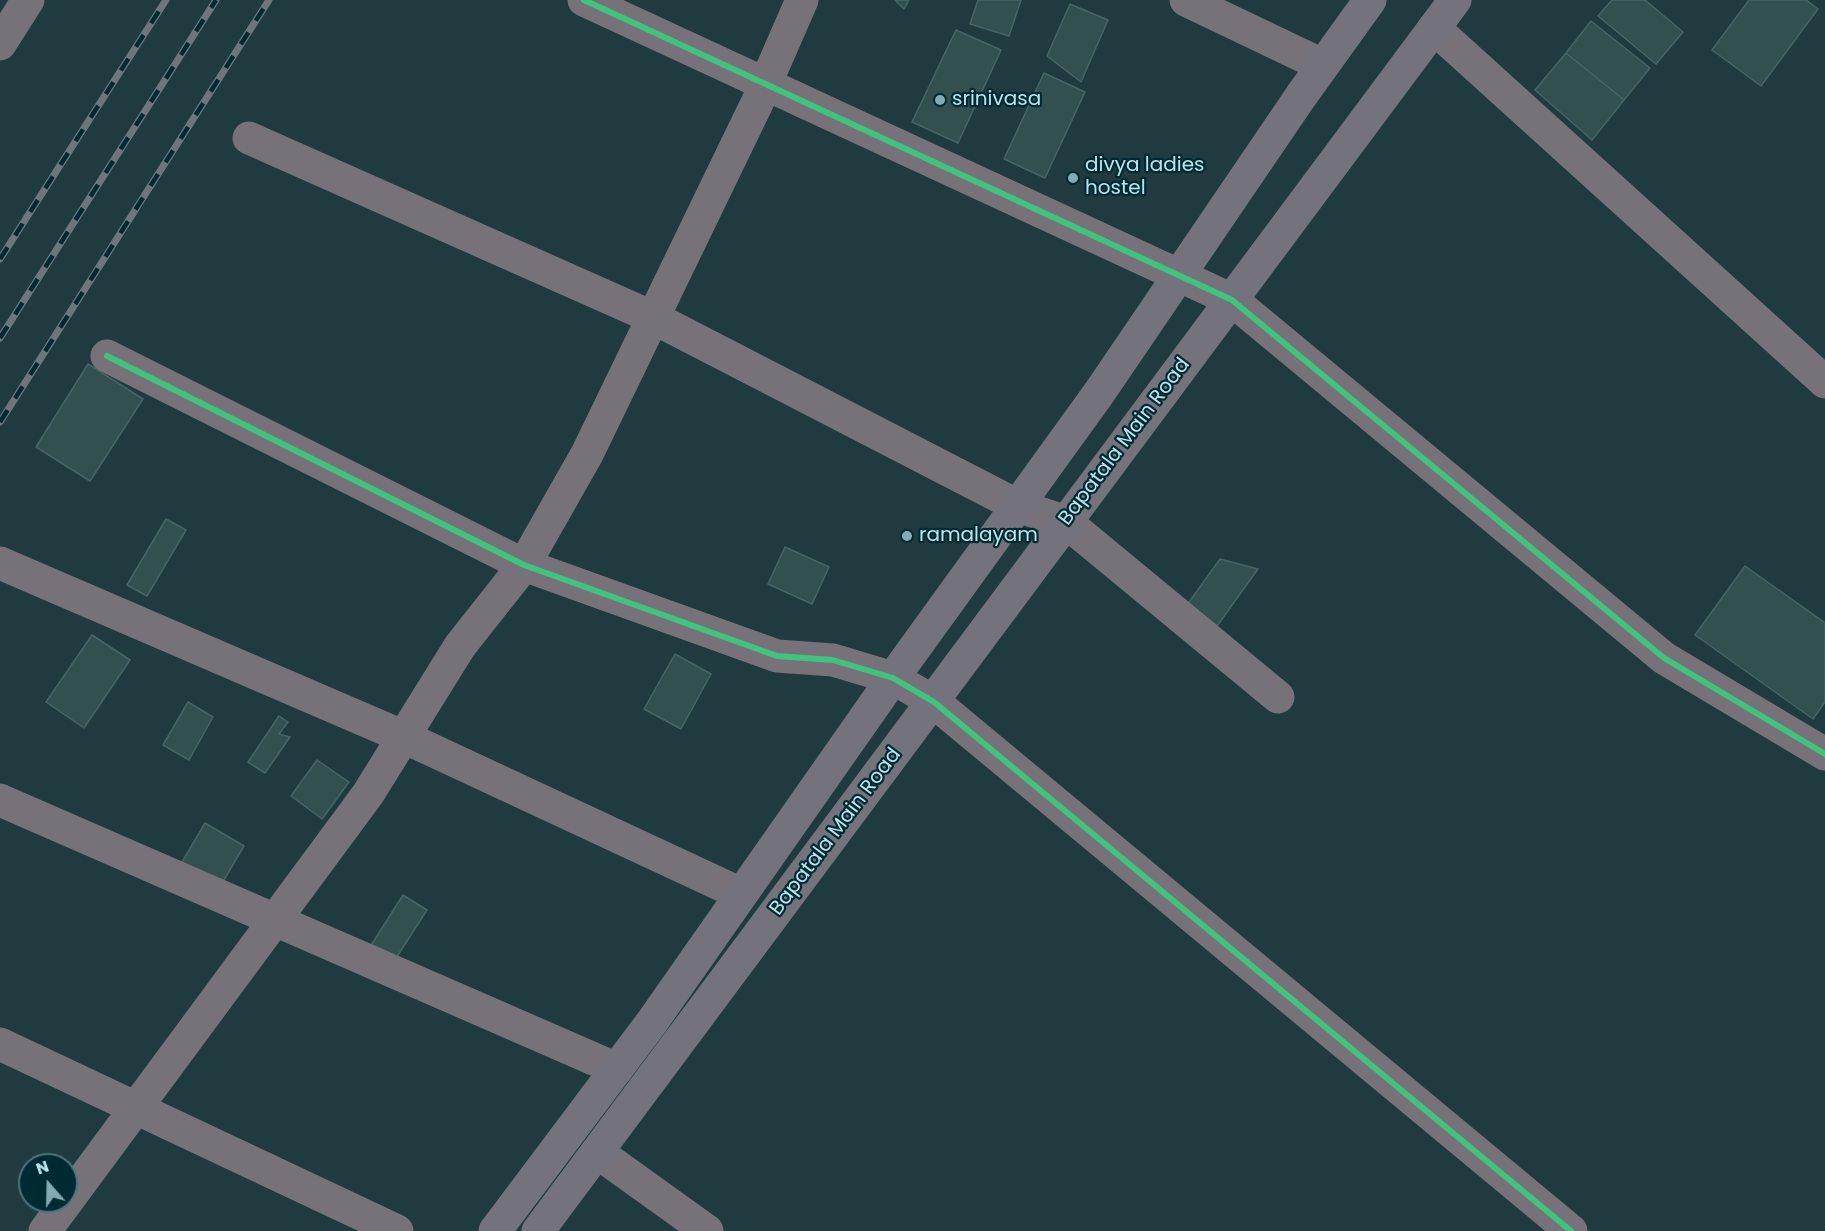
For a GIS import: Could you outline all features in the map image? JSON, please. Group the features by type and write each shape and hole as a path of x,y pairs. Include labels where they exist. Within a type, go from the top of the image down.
{"main road":[{"path":"495,1231 616,1069 893,678 1099,393 1322,65 1370,0"},
{"name":"Bapatala Main Road","path":"538,1231 1455,0"}],"street":[{"path":"0,44 28,0"},
{"path":"584,0 1232,300 1664,658 1825,754"},
{"path":"45,1231 368,794 460,646 524,565 587,454 766,83 802,0"},
{"path":"1186,0 1322,65"},
{"path":"1434,28 1825,381"},
{"path":"249,138 652,317 1018,506 1066,522 1278,697"},
{"path":"107,356 524,565 777,656 832,660 893,678 934,702 1571,1231"},
{"path":"0,563 404,737 741,894"},
{"path":"0,800 616,1069"},
{"path":"0,1044 398,1231"},
{"path":"597,1152 707,1231"}],"building":[{"path":"895,0 909,0 904,9"},
{"path":"978,0 1021,0 1009,36 970,24"},
{"path":"1612,0 1645,0 1683,32 1656,64 1598,16"},
{"path":"1749,0 1806,0 1818,9 1761,86 1712,50"},
{"path":"1070,4 1108,20 1081,82 1047,56"},
{"path":"1591,21 1650,68 1624,100 1566,53"},
{"path":"956,30 1001,50 958,143 912,122"},
{"path":"1566,53 1624,100 1592,140 1535,90"},
{"path":"1044,73 1085,92 1045,178 1004,159"},
{"path":"88,364 143,399 90,481 36,447"},
{"path":"166,519 186,530 147,596 127,585"},
{"path":"785,547 829,567 812,604 768,584"},
{"path":"1220,559 1258,569 1217,626 1187,605"},
{"path":"1745,566 1825,623 1825,702 1813,719 1695,635"},
{"path":"92,635 130,660 84,728 46,702"},
{"path":"675,654 711,674 681,729 644,709"},
{"path":"188,702 213,717 189,760 163,745"},
{"path":"279,716 288,722 279,734 290,737 265,773 248,762"},
{"path":"317,760 349,782 322,819 291,796"},
{"path":"205,823 244,846 221,885 182,862"},
{"path":"403,895 427,910 393,963 370,947"}],"railway":[{"path":"0,259 166,0"},
{"path":"0,338 216,0"},
{"path":"0,422 269,0"}],"cycle path":[{"path":"584,0 1232,300 1664,658 1825,754"},
{"path":"107,356 524,565 777,656 833,660 893,678 934,702 1571,1231"}],"place":[{"name":"srinivasa","path":"940,100"},
{"name":"divya ladies hostel","path":"1073,178"},
{"name":"ramalayam","path":"907,536"}]}
